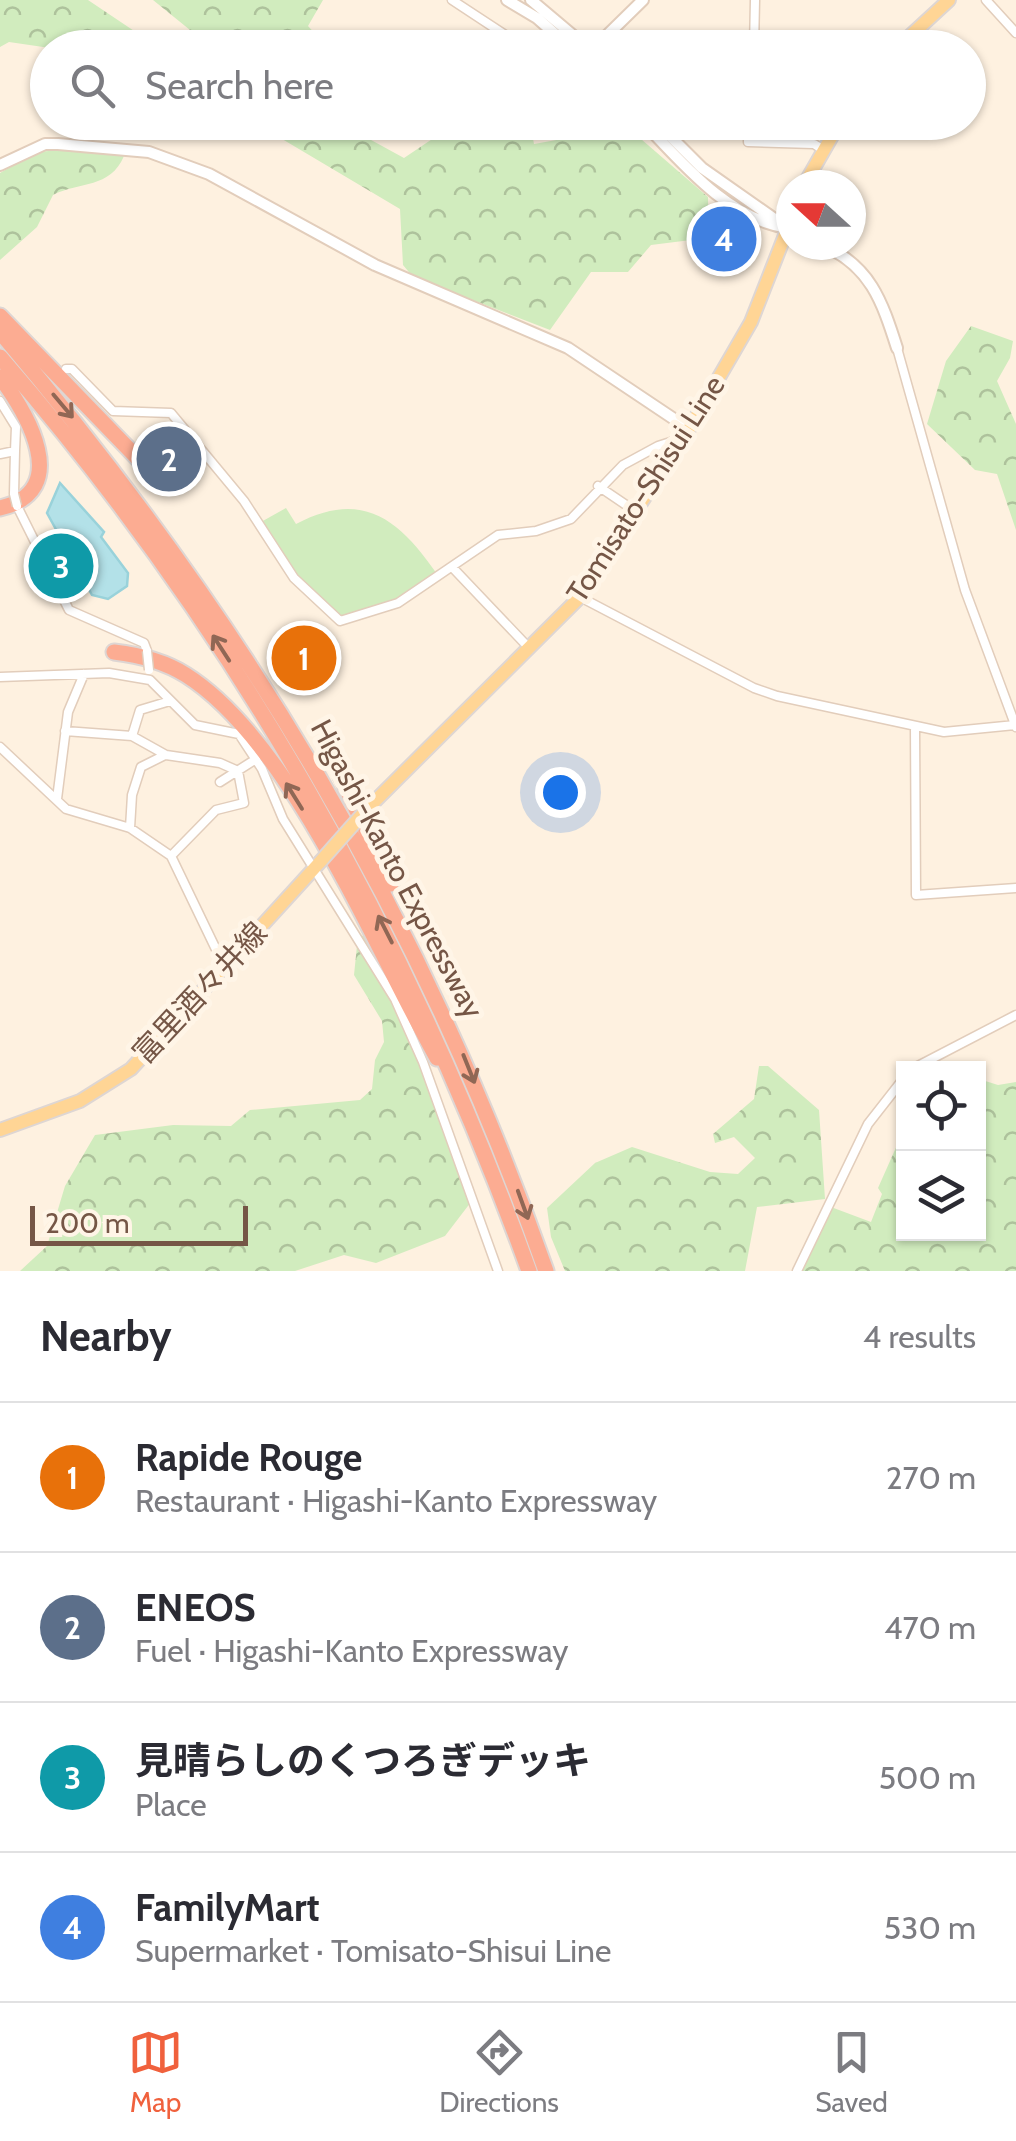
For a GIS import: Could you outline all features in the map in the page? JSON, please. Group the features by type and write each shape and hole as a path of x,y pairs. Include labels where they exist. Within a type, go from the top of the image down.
{"highway":[{"path":"0,316 148,470"},
{"name":"Higashi-Kanto Expressway","path":"0,332 118,475 223,618 340,812 426,973 490,1142 546,1271"},
{"name":"Higashi-Kanto Expressway","path":"0,357 137,528 260,708 394,946 476,1127 490,1142 529,1271"},
{"path":"0,377 32,427 39,465 29,491 8,507"},
{"path":"114,652 160,662 183,672 223,704 270,758 476,1127"},
{"path":"340,774 405,914 426,973"}],"main road":[{"path":"916,30 949,0"},
{"path":"812,170 828,140"},
{"name":"Tomisato-Shisui Line","path":"367,809 580,597 686,434 751,322 776,260"},
{"name":"富里酒々井線","path":"0,1130 80,1101 130,1069 367,809"}],"street":[{"path":"452,0 498,30"},
{"path":"507,0 551,30"},
{"path":"531,0 568,30"},
{"path":"611,30 644,0"},
{"path":"754,30 755,0"},
{"path":"986,0 1016,32"},
{"path":"662,140 724,198 769,226 776,226"},
{"path":"674,140 702,168 776,217"},
{"path":"748,140 814,144 822,149"},
{"path":"0,165 46,144 58,144 149,152 210,174 375,266 568,348 686,434"},
{"path":"580,597 754,688 944,732 1016,726 966,590 897,348 870,279 851,260"},
{"path":"66,368 72,369 112,412 171,413 244,501 285,567 334,618 347,622 398,603 498,535 536,531 571,519 598,486 640,454 686,434"},
{"path":"0,401 16,427 14,494 8,507 69,610 144,644 150,675 170,702 195,725 239,734 256,759 283,819 318,864 402,1015 498,1271"},
{"path":"0,454 15,451"},
{"path":"598,486 635,511"},
{"path":"452,567 530,649"},
{"path":"58,799 64,731 84,674"},
{"path":"0,677 150,675"},
{"path":"132,736 140,710 170,702"},
{"path":"914,726 916,894 1016,888"},
{"path":"64,731 132,736 165,755 220,763 238,770"},
{"path":"0,747 76,814 130,828 171,856 224,968"},
{"path":"130,828 132,795 141,767 165,755"},
{"path":"220,782 256,759"},
{"path":"171,856 216,810 244,802 238,770"},
{"path":"928,1061 1016,1016"},
{"path":"797,1271 819,1234 868,1124 896,1088"}],"green space":[{"path":"0,0 88,0 133,30 30,30 30,45 9,42 0,47"},
{"path":"153,0 323,0 308,26 312,30 190,30"},
{"path":"284,140 371,140 404,158 431,140 533,140 534,144 556,140 642,140 708,197 709,250 691,240 651,245 628,272 591,272 550,330 413,277 403,265 400,209"},
{"path":"61,150 124,156 103,179 53,195 37,227 0,260 0,173 36,152"},
{"path":"971,326 1013,341 1010,358 997,381 1016,424 1016,530 997,474 975,470 927,424 946,361"},
{"path":"286,508 296,524 341,509 377,515 408,538 437,574 398,600 341,619 295,576 261,522"},
{"path":"373,935 401,980 471,1202 445,1236 376,1263 344,1255 295,1271 20,1271 47,1246 65,1186 95,1135 173,1125 231,1126 250,1110 360,1100 372,1089 375,1060 384,1042 382,1021 354,975 358,936"},
{"path":"759,1066 768,1066 819,1110 825,1199 757,1207 745,1271 565,1271 551,1237 547,1208 595,1163 632,1147 710,1172 738,1174 755,1158 734,1137 715,1143 713,1134 754,1099"},
{"path":"986,1081 998,1085 1016,1082 1016,1271 798,1271 831,1207 871,1222 882,1194 878,1188 896,1148 896,1241 986,1241"}],"water":[{"path":"60,483 104,532 101,537 128,573 127,586 108,599 92,595 47,513"}],"place":[{"name":"FamilyMart","path":"724,239"},
{"name":"ENEOS","path":"169,459"},
{"name":"見晴らしのくつろぎデッキ","path":"61,566"},
{"name":"Rapide Rouge","path":"304,658"}]}
